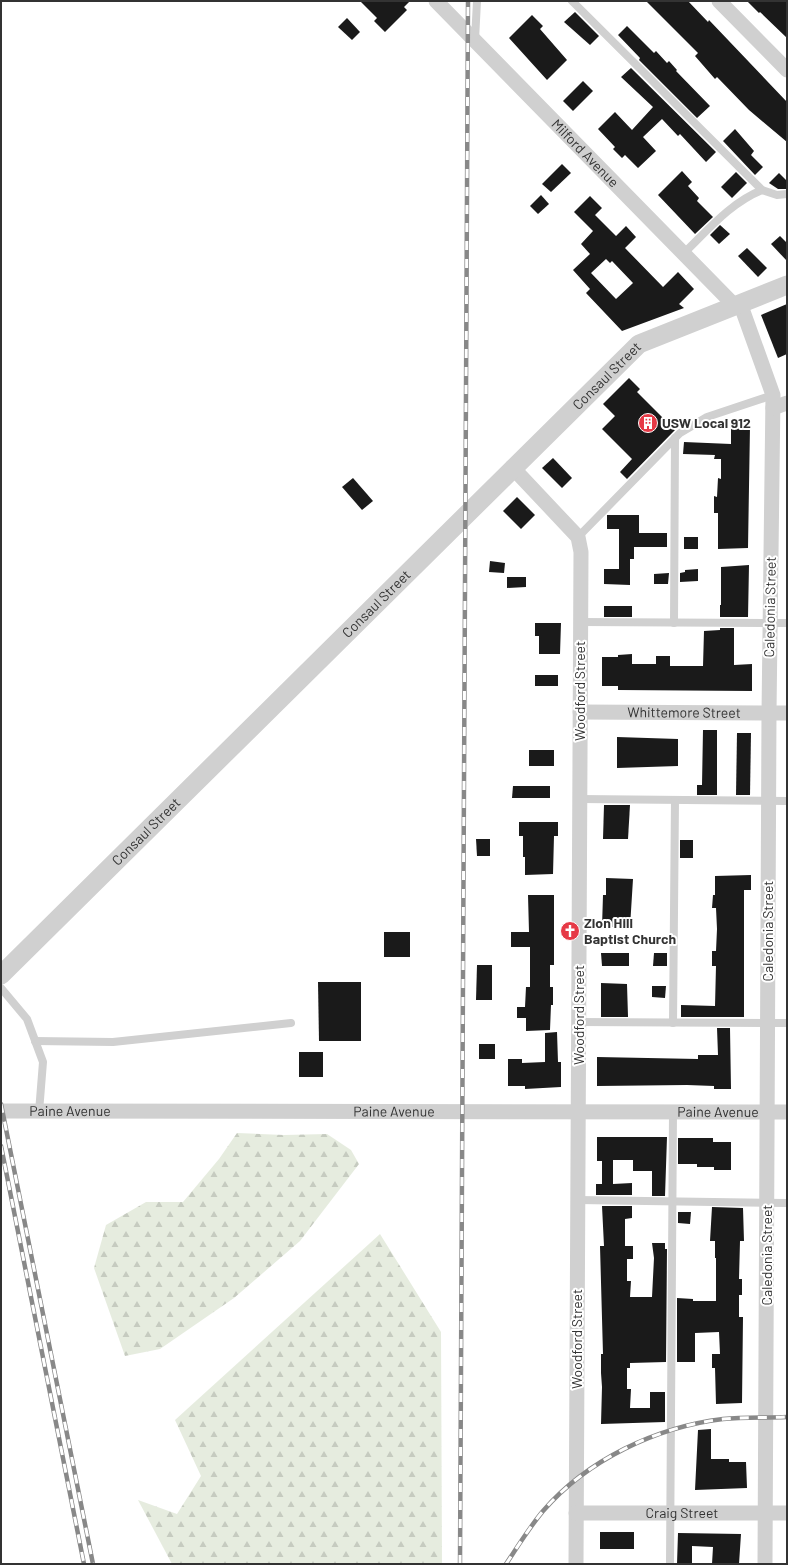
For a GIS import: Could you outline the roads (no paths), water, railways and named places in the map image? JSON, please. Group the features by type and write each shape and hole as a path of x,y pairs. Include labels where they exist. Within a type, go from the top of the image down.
{"street":[{"name":"Milford Avenue","path":"436,1 683,254 737,304"},
{"path":"719,1 787,70"},
{"name":"Consaul Street","path":"1,975 512,467 639,344 787,285"},
{"name":"Caledonia Street","path":"737,304 773,402 768,801 768,1112 765,1564"},
{"path":"773,402 787,403"},
{"path":"512,467 578,537"},
{"name":"Woodford Street","path":"576,1564 581,622 581,552 578,537"},
{"name":"Whittemore Street","path":"580,712 787,713"},
{"name":"Paine Avenue","path":"1,1112 787,1112"},
{"name":"Craig Street","path":"576,1513 787,1513"}],"lane":[{"path":"475,41 477,1"},
{"path":"572,1 762,190 777,195 787,194"},
{"path":"683,254 736,203 762,190"},
{"path":"578,537 675,438 694,423 707,417 773,402"},
{"path":"674,623 675,438"},
{"path":"581,622 787,623"},
{"path":"580,800 787,802"},
{"path":"673,1023 676,800"},
{"path":"1,988 27,1019 43,1062 39,1112"},
{"path":"579,1022 787,1023"},
{"path":"35,1041 113,1042 290,1023"},
{"path":"670,1564 673,1112"},
{"path":"578,1200 787,1203"}],"railway":[{"path":"460,1564 468,1"},
{"path":"1,1104 93,1564"},
{"path":"1,1146 84,1564"},
{"path":"506,1564 538,1517 561,1493 580,1476 624,1449 648,1438 698,1423 731,1418 787,1417"}],"place":[{"name":"USW Local 912","path":"648,423"},
{"name":"Zion Hill Baptist Church","path":"570,931"}]}
